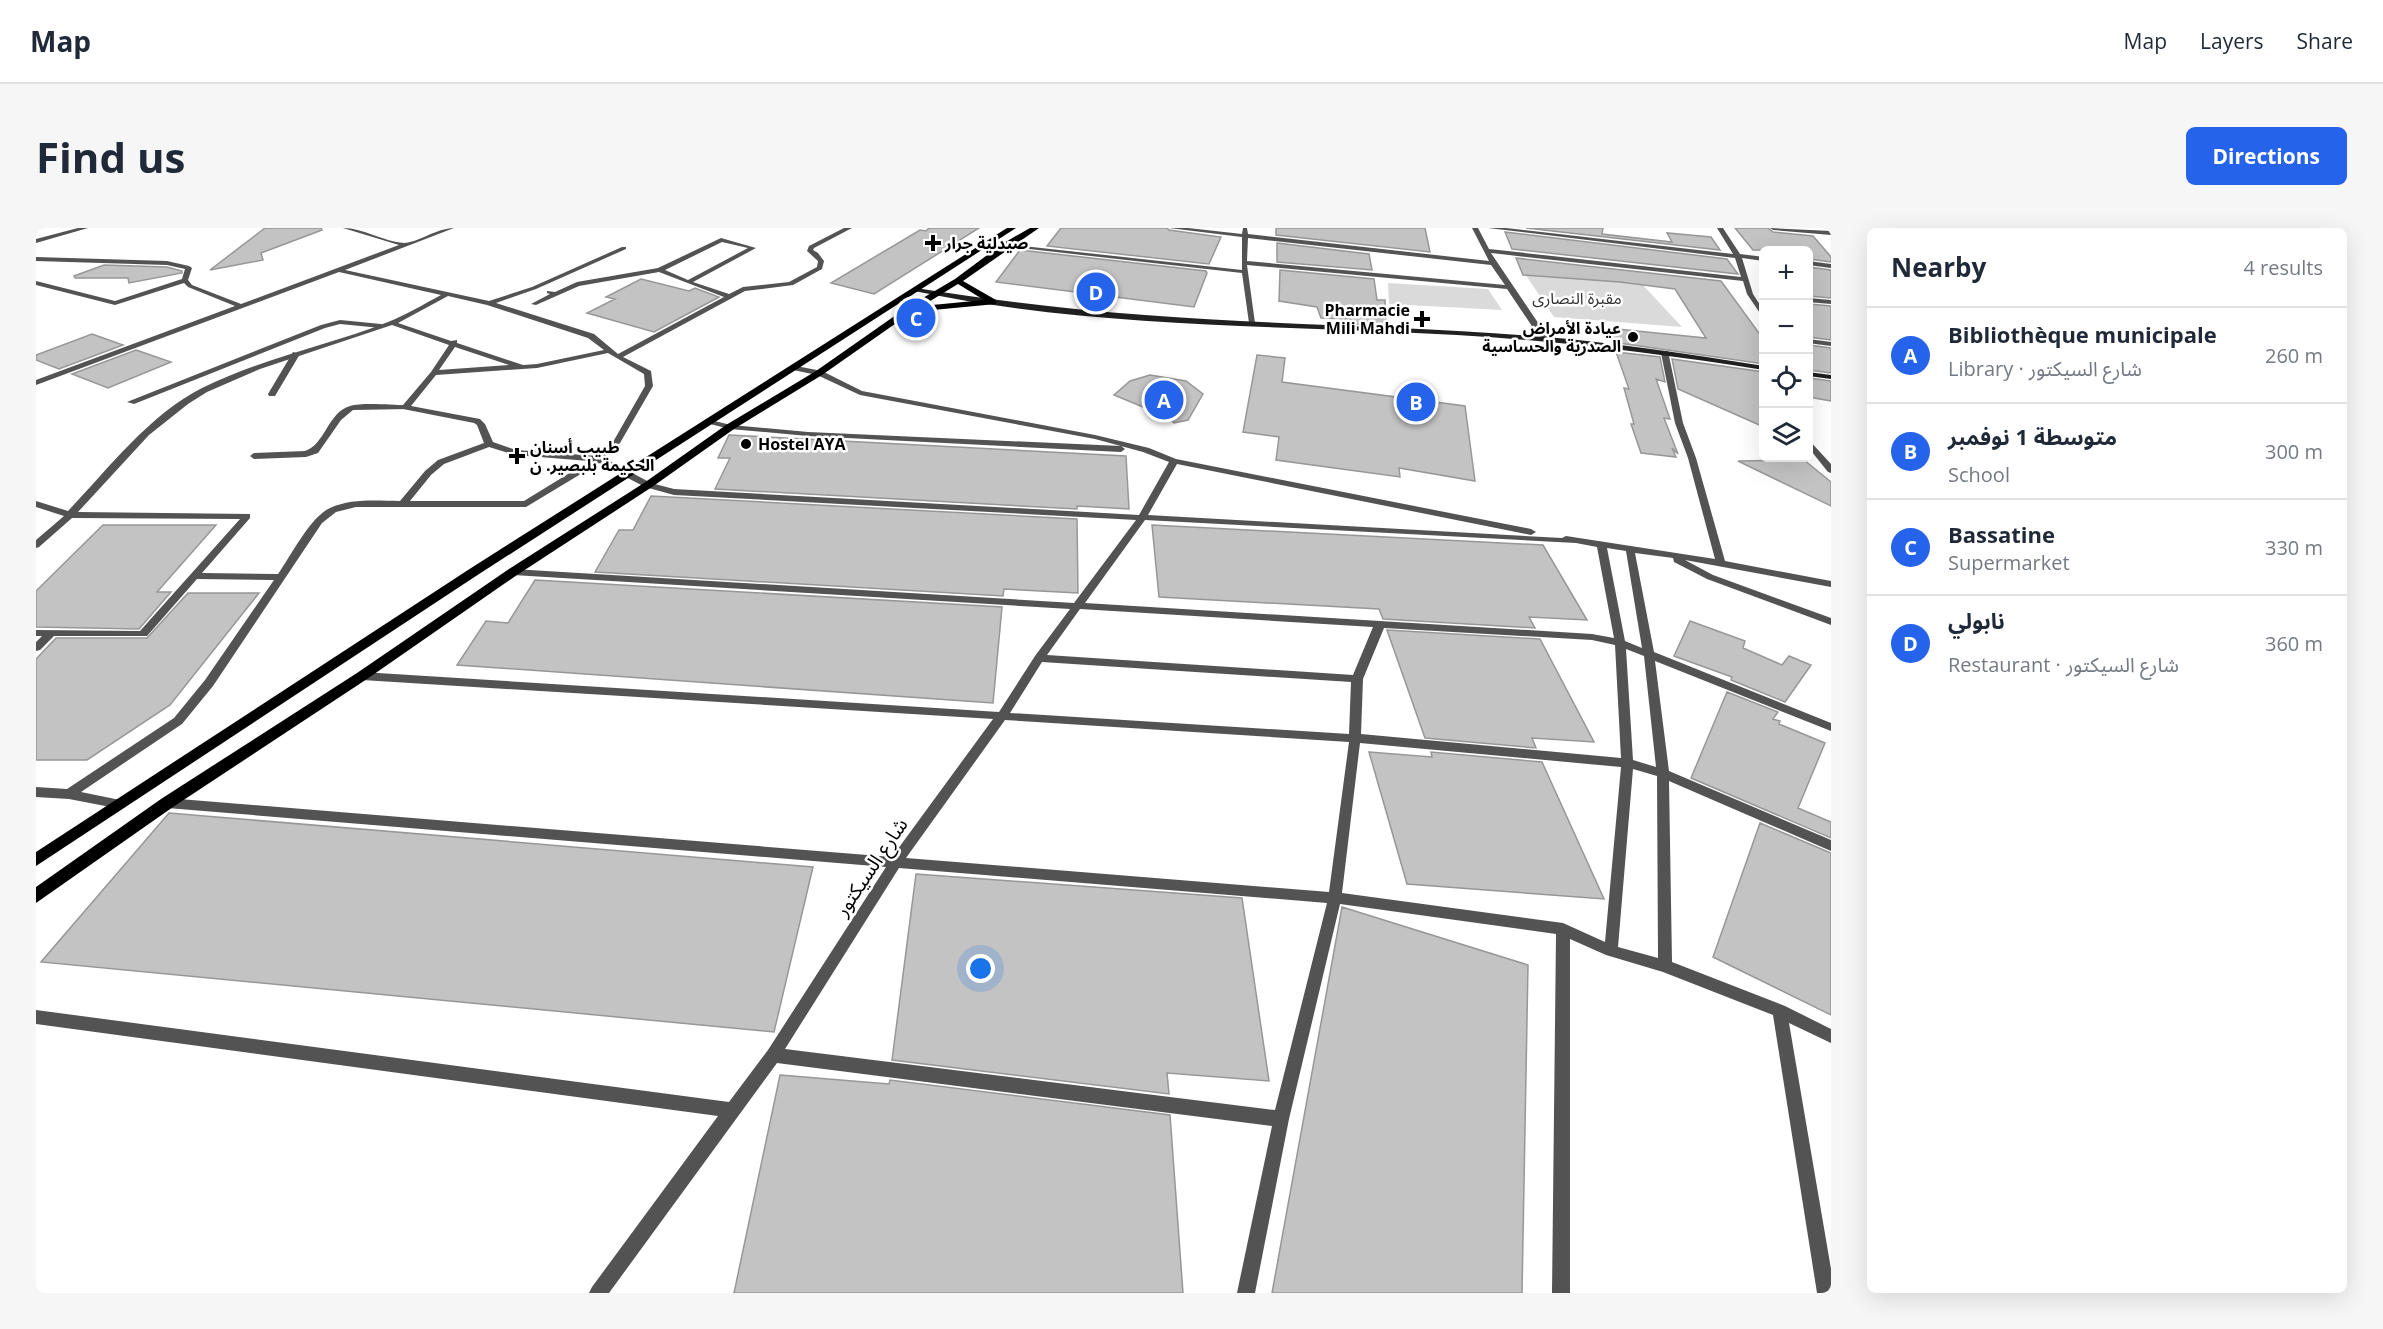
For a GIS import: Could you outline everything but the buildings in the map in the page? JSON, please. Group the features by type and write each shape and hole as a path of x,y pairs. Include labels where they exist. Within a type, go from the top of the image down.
{"main road":[{"path":"36,860 627,474 1012,228"},
{"path":"36,896 167,802 362,676 513,572 648,485 730,427 819,373 909,310 958,281 1005,246 1035,228"},
{"path":"958,281 993,302"},
{"path":"909,310 993,302"}],"street":[{"path":"36,241 85,228"},
{"path":"346,228 405,245"},
{"path":"36,383 451,228"},
{"path":"617,357 729,296 743,290 791,284 815,272 820,268 820,261 816,254 810,251 811,247 849,228"},
{"path":"1172,228 1493,263"},
{"path":"1245,228 1244,263 1252,323"},
{"path":"1475,228 1508,287 1545,339"},
{"path":"1491,228 1759,258"},
{"path":"1720,228 1738,256 1750,294 1759,308"},
{"path":"1773,228 1831,234"},
{"path":"534,304 577,284 660,270 721,240 753,248 688,282"},
{"path":"1005,246 1246,272"},
{"path":"489,303 534,288 624,248"},
{"path":"1488,251 1744,279"},
{"path":"36,259 167,263 189,268 185,280"},
{"path":"1244,263 1508,287"},
{"path":"1813,264 1831,266"},
{"path":"660,270 729,296"},
{"path":"69,794 177,721 209,684 319,521 333,510 356,504 526,504 599,459 621,437 649,386 648,373 617,357 591,336 489,303 341,271"},
{"path":"185,280 190,286 242,307"},
{"path":"36,283 115,303 185,280"},
{"path":"534,288 556,294"},
{"path":"916,290 993,302 1122,316 1545,339 1665,353 1759,367"},
{"path":"1750,294 1759,295"},
{"path":"36,545 70,515 146,433 185,402 225,380 392,323 445,295"},
{"path":"1813,300 1831,302"},
{"path":"131,402 323,326 340,322 381,326"},
{"path":"392,323 454,342 522,367"},
{"path":"406,407 434,373 454,342"},
{"path":"1813,342 1831,344"},
{"path":"434,373 537,366 608,351"},
{"path":"1665,353 1679,423 1692,458 1721,563"},
{"path":"272,393 296,354"},
{"path":"796,368 819,373 860,393 1067,431 1146,450 1174,461 1574,540 1721,563 1831,584"},
{"path":"1813,375 1831,377"},
{"path":"254,456 306,454 315,451 338,418 351,408 406,407 477,421 482,424 489,444"},
{"path":"709,421 730,427 808,434 1146,450"},
{"path":"403,504 441,462 489,444 514,452 599,459 648,485 674,492 1574,540"},
{"path":"1813,446 1831,470"},
{"name":"شارع السيكتور","path":"598,1293 773,1055 895,862 1002,716 1039,658 1142,518 1174,461"},
{"path":"36,504 70,515 247,516 143,634 36,633"},
{"path":"1601,544 1620,643 1627,763 1611,951"},
{"path":"1630,549 1649,656 1663,773 1665,966"},
{"path":"1667,555 1710,577 1831,622"},
{"path":"513,572 1593,637 1620,643 1831,727"},
{"path":"194,576 280,577"},
{"path":"1246,1293 1281,1119 1335,898 1355,738 1357,679 1380,624"},
{"path":"36,648 51,633"},
{"path":"1039,658 1357,679"},
{"path":"362,676 1355,738 1627,763 1663,773 1831,846"},
{"path":"36,792 69,794 121,804"},
{"path":"167,802 1335,898 1563,929 1611,951 1665,966 1780,1011 1831,1036"},
{"path":"1561,1293 1563,929"},
{"path":"1780,1011 1826,1293"},
{"path":"36,1017 731,1110"},
{"path":"773,1055 1281,1119"}],"green space":[{"name":"مقبرة النصارى","path":"1523,271 1641,283 1682,327 1554,317"},
{"path":"1388,283 1488,289 1502,310 1389,304"}],"place":[{"name":"صيدلية جرار","path":"933,243"},
{"name":"نابولي","path":"1096,292"},
{"name":"Bassatine","path":"916,318"},
{"name":"Pharmacie Mili Mahdi","path":"1422,319"},
{"name":"عيادة الأمراض الصدرية والحساسية","path":"1633,337"},
{"name":"Bibliothèque municipale","path":"1164,400"},
{"name":"متوسطة 1 نوفمبر","path":"1416,402"},
{"name":"Hostel AYA","path":"746,444"},
{"name":"طبيب أسنان الحكيمة بلبصير. ن","path":"517,456"}]}
